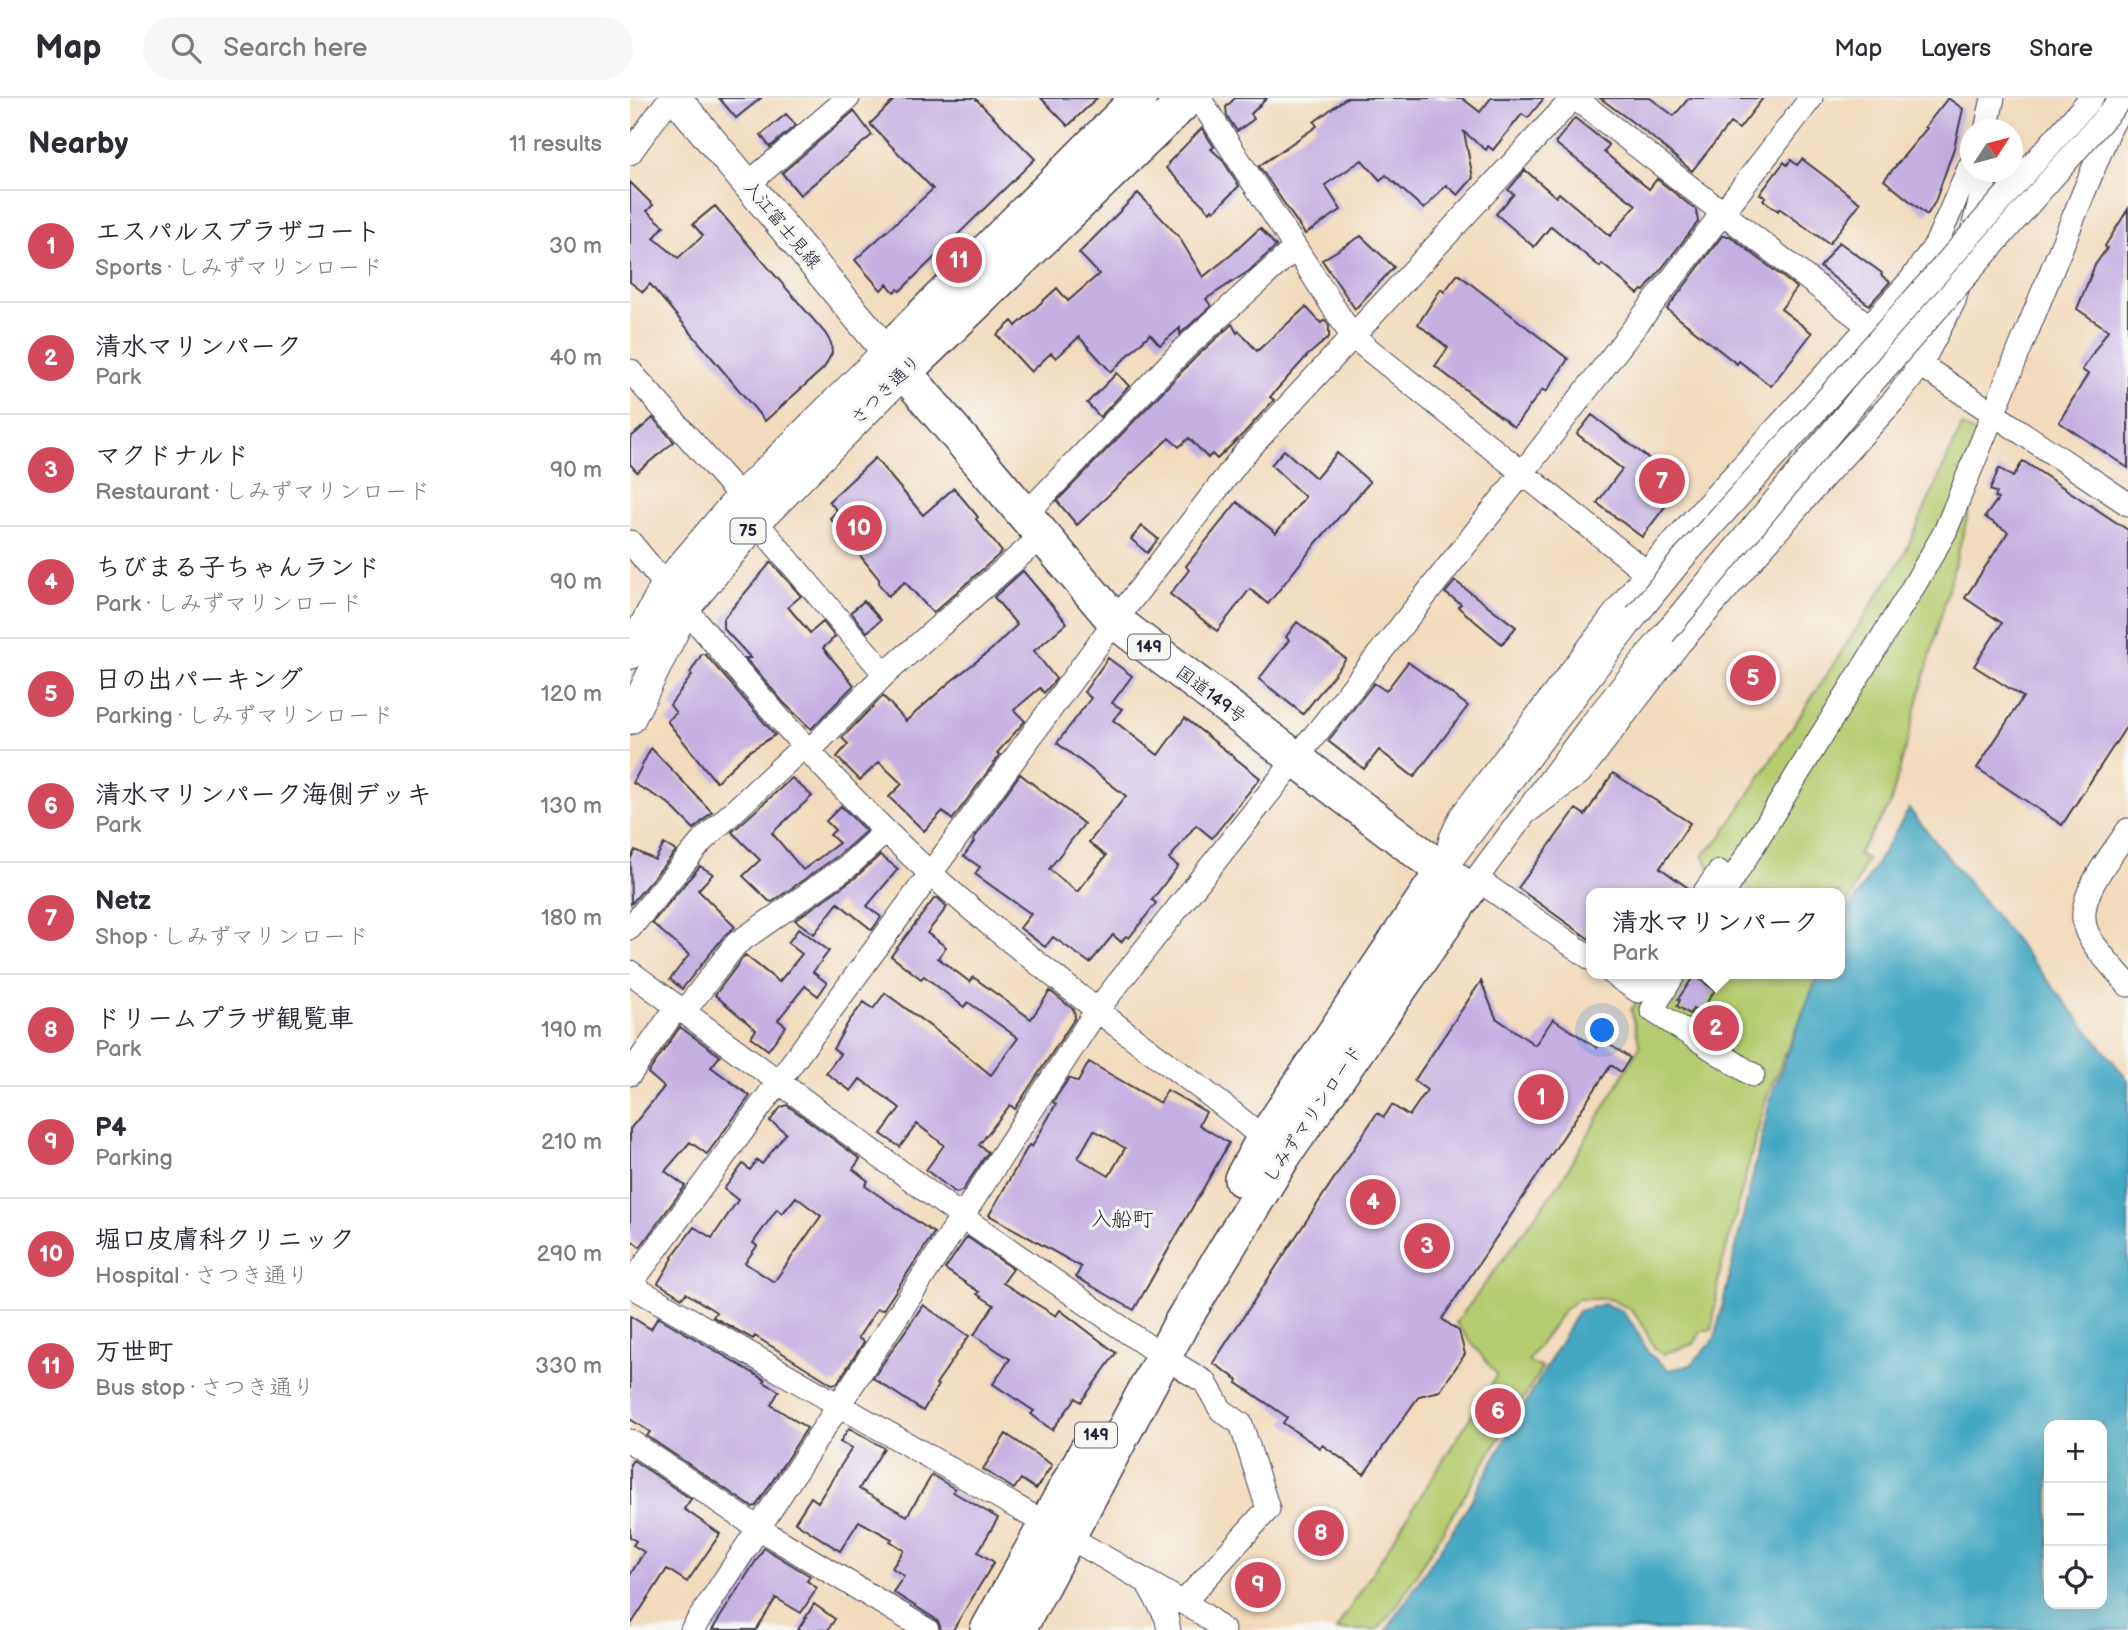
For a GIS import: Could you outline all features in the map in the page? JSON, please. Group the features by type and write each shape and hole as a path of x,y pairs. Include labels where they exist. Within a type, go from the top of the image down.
{"highway":[{"name":"さつき通り","path":"896,361 1139,98"},
{"name":"さつき通り","path":"896,361 1188,98"},
{"name":"国道149号","path":"896,361 1115,621 1295,758 1462,880"},
{"name":"しみずマリンロード","path":"988,1630 1057,1530 1154,1350 1274,1147 1462,880"},
{"name":"しみずマリンロード","path":"1018,1630 1057,1530"}],"main road":[{"name":"入江富士見線","path":"677,98 896,361"},
{"name":"さつき通り","path":"630,654 666,585 748,509 896,361"},
{"name":"さつき通り","path":"630,719 685,608 748,509"}],"street":[{"path":"630,153 670,98"},
{"path":"748,184 848,98"},
{"path":"1199,98 1352,335 1646,572"},
{"path":"1223,1630 1183,1602 630,1285 1115,621 1244,454 1574,98 1920,366 2128,505"},
{"path":"692,1630 1097,1010 1524,471 1811,98"},
{"path":"1988,119 1993,98"},
{"name":"しみずマリンロード","path":"1462,880 1636,616 1684,557 1810,419 2091,98"},
{"path":"1721,882 1912,589 1945,531 2124,98"},
{"name":"しみずマリンロード","path":"1462,880 1527,811 1589,727 1868,388 2124,98"},
{"path":"1586,955 1462,880 1451,838 1461,816 1646,572 1910,280 1936,244 1963,182"},
{"path":"1527,811 1580,774 1679,644 1896,398 1920,366 1954,301 1985,182"},
{"path":"630,928 703,840 806,749 1034,526 1185,348 1295,248"},
{"path":"630,370 885,674"},
{"path":"630,542 806,749 886,831 931,873 1097,1010 1241,1118 1274,1147"},
{"path":"2128,830 2088,894 2084,919 2089,937 2128,985"},
{"path":"630,1074 736,944 848,866 886,831"},
{"path":"630,972 962,1217 1154,1350 1205,1382 1221,1410 1241,1424 1268,1509 1183,1602"},
{"path":"1620,979 1638,991 1646,979"},
{"path":"1671,979 1652,1010 1753,1075"},
{"path":"630,1441 758,1528 927,1630"},
{"path":"1148,1584 1166,1616 1169,1630"}],"green space":[{"path":"1962,426 1988,441 1890,805 1858,854 1867,859 1845,910 1845,888 1719,888 1703,855 1721,837 1903,557"},
{"path":"1653,979 1817,979 1766,1099 1719,1276 1712,1330 1702,1330 1694,1344 1663,1354 1655,1349 1641,1322 1629,1308 1609,1299 1578,1299 1564,1310 1528,1361 1542,1368 1397,1606 1377,1630 1336,1630 1497,1375 1456,1323 1561,1181 1640,1046 1631,1010"}],"water":[{"path":"1909,809 2128,1080 2128,1630 1387,1630 1465,1511 1578,1311 1603,1304 1621,1310 1634,1326 1648,1353 1669,1370 1691,1365 1715,1338 1771,1097 1816,979 1845,979 1845,917"}],"building":[{"path":"719,98 761,98 736,118"},
{"path":"896,98 975,98 1035,159 900,291 898,289 894,292 887,284 881,290 855,260 933,189 870,124"},
{"path":"1041,98 1097,98 1068,126"},
{"path":"1235,98 1267,98 1251,114 1254,119 1237,131 1227,116 1226,107"},
{"path":"1346,98 1462,98 1480,112 1491,98 1544,98 1528,118 1522,114 1493,150 1488,146 1486,150 1464,132 1473,178 1458,195 1446,185 1424,209 1386,175 1380,180 1362,160 1325,185 1341,210 1305,234 1259,166 1317,126 1314,122"},
{"path":"1600,98 1650,98 1674,116 1689,98 1763,98 1739,129 1730,123 1692,171"},
{"path":"1948,98 1963,109 1954,148 1935,202 1927,215 1884,180 1927,128 1925,127"},
{"path":"854,111 872,135 800,195 782,173"},
{"path":"786,114 796,125 770,147 761,135"},
{"path":"1575,118 1609,145 1604,152 1649,189 1657,179 1696,210 1698,222 1644,291 1638,294 1602,264 1600,267 1551,226 1534,247 1496,214 1514,194 1508,190 1525,170 1556,197 1559,193 1610,236 1636,205 1555,143"},
{"path":"1202,128 1214,147 1211,149 1222,159 1239,186 1210,212 1166,168"},
{"path":"1802,159 1860,203 1829,244 1779,208 1778,211 1763,200 1765,197 1760,194 1784,162 1787,165 1791,160 1797,165"},
{"path":"630,182 653,205 647,211 664,226 654,238 678,258 703,236 693,224 715,206 831,343 832,353 824,368 765,421 650,284 643,292 630,282"},
{"path":"1138,193 1179,237 1203,277 1260,228 1276,246 1249,271 1206,299 1211,306 1180,334 1180,328 1160,345 1150,334 1111,372 1079,337 1056,358 1051,353 1031,372 997,335 1012,321 1016,326 1057,288 1068,301 1099,274 1079,253"},
{"path":"2128,209 2128,468 2059,422 2088,374 2082,370 2108,330 2077,309 2095,265"},
{"path":"1361,236 1394,267 1355,309 1322,260"},
{"path":"1722,236 1730,236 1797,288 1781,309 1812,333 1771,386 1739,361 1737,364 1667,309"},
{"path":"1839,242 1882,273 1890,282 1869,305 1820,267"},
{"path":"1458,274 1568,359 1546,392 1543,389 1514,427 1435,366 1448,348 1418,324 1441,289 1444,292"},
{"path":"1306,307 1321,323 1325,320 1329,326 1329,337 1307,356 1270,397 1274,400 1217,459 1212,454 1208,458 1189,438 1179,447 1169,438 1077,525 1057,501 1195,358 1232,324 1237,333 1239,331 1257,351"},
{"path":"1117,373 1129,386 1100,417 1087,403"},
{"path":"1592,415 1682,484 1642,537 1597,503 1622,469 1577,434"},
{"path":"653,418 674,442 637,472 630,464 630,438"},
{"path":"1284,450 1316,478 1337,453 1370,482 1268,604 1250,589 1217,631 1170,594 1189,570 1186,566 1237,502 1276,533 1305,497 1271,465"},
{"path":"875,458 923,515 954,488 1002,552 933,613 905,582 888,596 879,584 879,579 830,518 837,511 829,501"},
{"path":"2023,461 2128,530 2128,724 2062,825 1977,768 2023,697 1974,666 2002,623 1965,598 2008,532 1985,517 1998,499 1995,497 1997,493 1990,490 1999,468 2013,477"},
{"path":"1142,526 1158,539 1147,553 1131,539"},
{"path":"771,562 801,596 788,607 810,633 823,622 835,637 823,648 854,685 811,729 784,703 745,658 751,658 723,628 723,619"},
{"path":"1023,571 1067,623 1034,651 1056,679 1044,693 1040,688 1014,710 1025,721 997,753 1000,755 952,820 943,811 924,831 889,797 902,784 879,762 860,780 837,757 848,744 842,738 883,696 906,721 991,650 1017,625 994,597"},
{"path":"1455,581 1516,627 1502,644 1458,607 1461,604 1445,593"},
{"path":"864,601 881,620 867,632 851,612"},
{"path":"1297,622 1346,659 1303,714 1259,679 1289,640 1286,637"},
{"path":"702,654 705,654 775,735 748,752 716,782 667,721 676,713 670,705 692,675 690,673"},
{"path":"1108,658 1132,676 1112,703 1122,709 1113,720 1158,755 1185,718 1260,778 1212,838 1196,825 1169,859 1178,866 1152,900 1156,903 1129,938 1126,936 1121,942 1113,935 1090,963 1053,937 1045,947 1020,928 1031,914 975,874 980,867 964,856 1020,774 1084,824 1049,869 1077,892 1106,856 1089,842 1126,796 1057,743 1091,698 1084,692"},
{"path":"1408,662 1468,706 1414,777 1379,750 1364,769 1328,741 1374,683 1386,691"},
{"path":"651,748 712,812 694,829 668,803 633,783"},
{"path":"1613,773 1690,823 1660,868 1688,888 1586,888 1586,937 1518,888 1576,809 1585,815"},
{"path":"792,778 812,796 772,833 803,870 839,843 830,835 835,830 826,821 841,806 866,831 839,855 772,902 743,876 760,860 732,832"},
{"path":"664,844 676,851 631,904 630,860 635,850 655,860"},
{"path":"880,855 898,869 867,906 881,917 872,930 838,903 814,934 795,920 856,877"},
{"path":"700,866 713,874 698,890 735,927 725,935 682,989 670,979 689,955 652,923"},
{"path":"938,898 947,907 927,933 946,947 938,958 970,982 973,977 1031,1019 1050,991 1074,1010 1075,1018 1015,1109 1010,1105 979,1145 988,1152 962,1191 956,1193 926,1170 944,1145 917,1124 900,1147 881,1134 900,1108 860,1079 851,1091 826,1073 840,1054 833,1049 849,1021 864,1002 873,1009 885,993 991,1075 1018,1038 968,1002 964,1007 924,976 921,979 891,956 934,899"},
{"path":"799,928 829,951 813,972 827,983 818,996 805,986 778,1020 786,1026 768,1050 751,1037 756,1030 715,995 745,955 779,982 802,954 788,943"},
{"path":"1692,979 1698,979 1715,990 1700,1013 1693,1009 1690,1014 1677,1006 1680,1000 1678,999"},
{"path":"1481,981 1496,1018 1535,1045 1553,1019 1597,1048 1603,1040 1630,1058 1621,1072 1611,1065 1442,1319 1459,1331 1465,1354 1440,1391 1419,1396 1364,1474 1322,1445 1320,1448 1283,1423 1287,1417 1213,1363 1377,1113 1384,1117 1392,1105 1409,1116 1427,1090 1414,1081"},
{"path":"680,1027 720,1056 711,1067 750,1096 707,1154 690,1142 665,1171 685,1186 640,1247 630,1239 630,1129 664,1087 648,1073"},
{"path":"1089,1062 1160,1103 1167,1090 1206,1112 1199,1125 1229,1143 1134,1310 1076,1277 1081,1267 989,1215 1029,1145 1032,1147 1056,1104 1053,1102 1069,1078 1078,1082","holes":["1094,1130 1125,1148 1109,1176 1078,1158"]},
{"path":"787,1105 860,1159 853,1169 868,1181 865,1186 934,1233 883,1310 877,1309 858,1338 864,1342 837,1383 832,1384 755,1336 753,1339 713,1317 716,1312 686,1293 682,1298 658,1283 672,1257 694,1227 712,1238 738,1200 724,1189 743,1164 750,1170 757,1160 762,1164 786,1133 770,1121 781,1107","holes":["796,1197 821,1216 774,1282 745,1263 757,1246 753,1243 777,1209 782,1214"]},
{"path":"967,1237 1013,1269 1003,1283 1056,1316 1060,1310 1116,1353 1081,1402 1076,1398 1052,1430 1031,1414 1034,1411 993,1384 1010,1359 974,1335 994,1305 945,1269"},
{"path":"923,1305 969,1336 936,1384 938,1385 923,1411 873,1378"},
{"path":"630,1316 651,1329 658,1317 765,1380 764,1382 779,1391 771,1405 807,1428 756,1506 752,1507 647,1436 650,1432 630,1419"},
{"path":"849,1428 884,1448 859,1489 907,1516 932,1475 955,1489 953,1492 998,1518 978,1552 994,1562 953,1630 941,1630 934,1618 893,1592 904,1576 892,1568 904,1550 890,1541 892,1539 859,1521 840,1551 795,1522 811,1497 818,1502 852,1448 840,1442"},
{"path":"1006,1434 1052,1465 1036,1489 1021,1479 1014,1489 983,1469"},
{"path":"633,1460 691,1499 684,1509 720,1534 687,1582 667,1569 630,1626 630,1575 644,1552 633,1545 636,1541 630,1537 630,1464"},
{"path":"764,1548 810,1576 807,1581 817,1588 801,1613 776,1598 756,1630 712,1630"},
{"path":"814,1604 835,1619 828,1630 798,1630"}],"place":[{"name":"万世町","path":"959,260"},
{"name":"Netz","path":"1662,481"},
{"name":"堀口皮膚科クリニック","path":"859,528"},
{"name":"日の出パーキング","path":"1753,678"},
{"name":"清水マリンパーク","path":"1716,1028"},
{"name":"エスパルスプラザコート","path":"1541,1097"},
{"name":"ちびまる子ちゃんランド","path":"1373,1202"},
{"name":"マクドナルド","path":"1427,1246"},
{"name":"清水マリンパーク海側デッキ","path":"1498,1411"},
{"name":"ドリームプラザ観覧車","path":"1321,1533"},
{"name":"P4","path":"1258,1585"}],"district":[{"name":"入船町","path":"1122,1219"}]}
